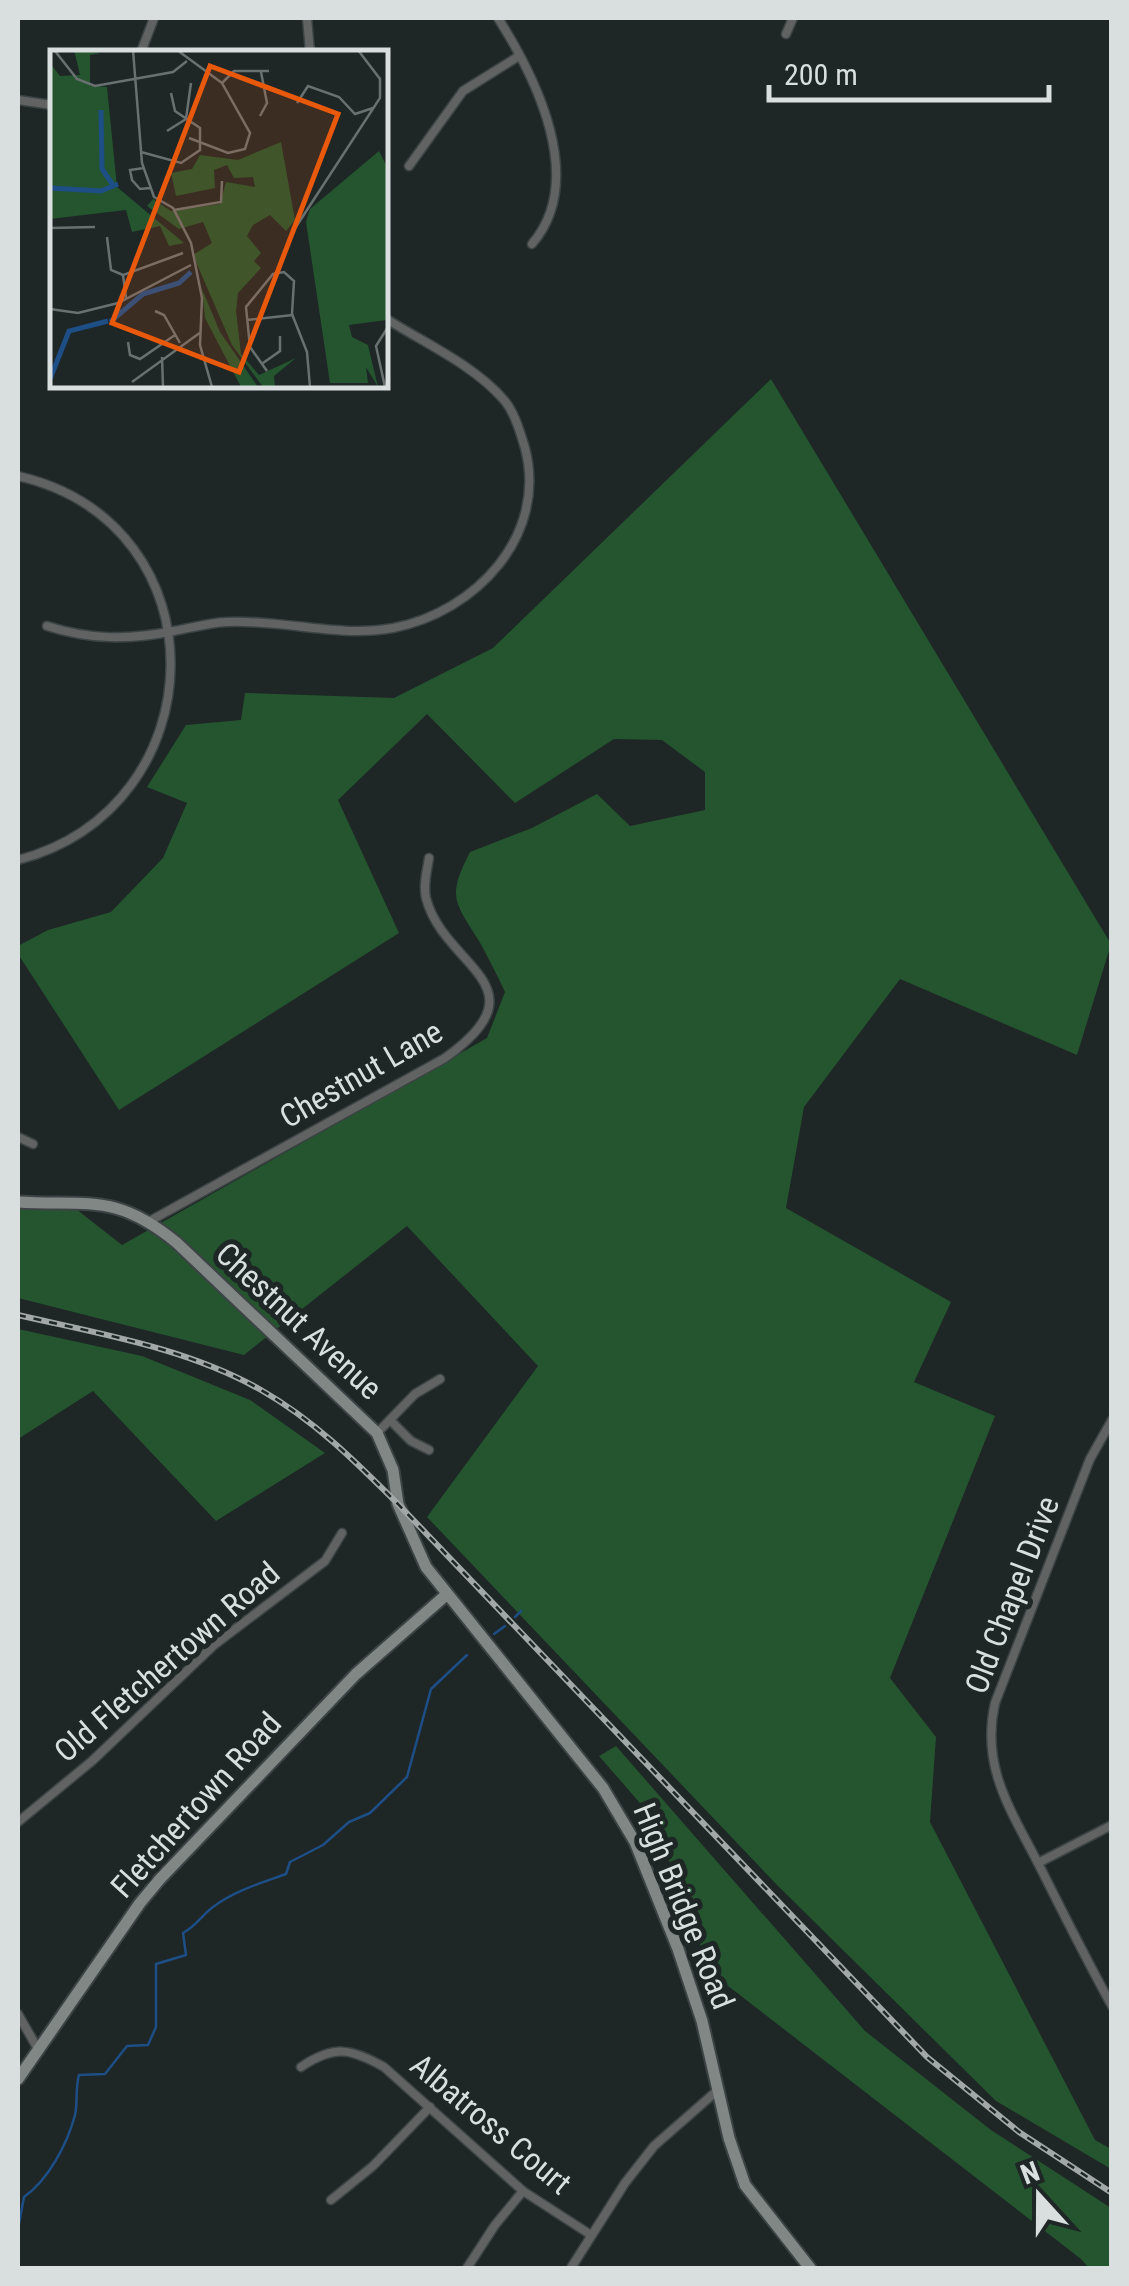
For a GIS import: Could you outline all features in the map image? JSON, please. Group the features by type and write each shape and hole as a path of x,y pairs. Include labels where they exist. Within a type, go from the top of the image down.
{"street":[{"path":"143,50 154,18"},
{"path":"307,18 310,50"},
{"path":"498,18 548,118 556,148 551,204 543,230 532,244"},
{"path":"786,34 793,18"},
{"path":"409,166 462,91 519,56"},
{"path":"18,100 50,104"},
{"path":"46,626 92,638 244,621 351,631 395,628 462,598 514,546 529,507 529,476 522,439 507,402 479,377 388,320"},
{"path":"18,476 51,484 86,502 121,532 150,575 171,632 171,680 166,709 151,753 138,776 112,809 79,836 18,860"},
{"name":"Chestnut Lane","path":"148,1222 445,1058 485,1024 488,996 479,972 440,926 426,899 428,858"},
{"path":"18,1137 33,1144"},
{"name":"Chestnut Avenue","path":"18,1202 108,1204 126,1209 177,1243 377,1434 393,1470 398,1504 410,1535 446,1595"},
{"path":"377,1434 415,1394 440,1378"},
{"path":"390,1420 416,1445 429,1450"},
{"name":"Old Chapel Drive","path":"1112,1420 1090,1460 991,1718 990,1753 1006,1808 1112,2006"},
{"name":"Old Fletchertown Road","path":"18,1822 92,1761 214,1645 325,1562 342,1534"},
{"name":"Fletchertown Road","path":"18,2079 160,1879 356,1674 446,1595"},
{"name":"High Bridge Road","path":"446,1595 603,1788 628,1825 702,2021 745,2185 810,2268"},
{"path":"1038,1863 1112,1825"},
{"path":"18,2014 40,2051"},
{"name":"Albatross Court","path":"302,2068 323,2053 356,2054 384,2067 523,2192 591,2235"},
{"path":"571,2268 654,2146 718,2089"},
{"path":"332,2200 373,2166 430,2107"},
{"path":"468,2268 495,2225 523,2192"}],"green space":[{"path":"771,379 1111,944 1077,1055 900,979 804,1107 786,1208 951,1302 914,1382 995,1416 890,1678 936,1737 930,1822 1095,2140 1111,2149 1111,2169 996,2101 777,1885 427,1517 538,1366 407,1226 244,1355 18,1298 18,1208 76,1209 122,1245 487,1038 505,992 459,907 458,879 470,852 532,828 597,794 630,826 705,810 705,772 662,740 614,739 515,803 427,714 338,800 399,933 119,1110 18,954 18,946 48,930 111,912 163,858 187,803 147,787 186,725 241,720 245,693 394,698 493,648"},
{"path":"18,1329 142,1356 250,1400 325,1453 216,1521 93,1391 18,1439"},
{"path":"616,1746 865,2031 991,2130 1111,2208 1111,2268 1089,2268 710,1972 653,1818 599,1756"}],"waterway":[{"path":"515,1617 521,1611"},
{"path":"494,1634 505,1626"},
{"path":"18,2229 24,2197 49,2171 67,2138 75,2115 79,2075 105,2074 127,2046 148,2045 156,2027 156,1964 186,1955 183,1933 213,1907 286,1874 290,1862 323,1845 349,1822 370,1813 407,1777 431,1689 467,1655"}],"railway":[{"path":"18,1315 142,1344 203,1363 261,1390 317,1428 398,1504 927,2057 1019,2132 1112,2193"}]}
